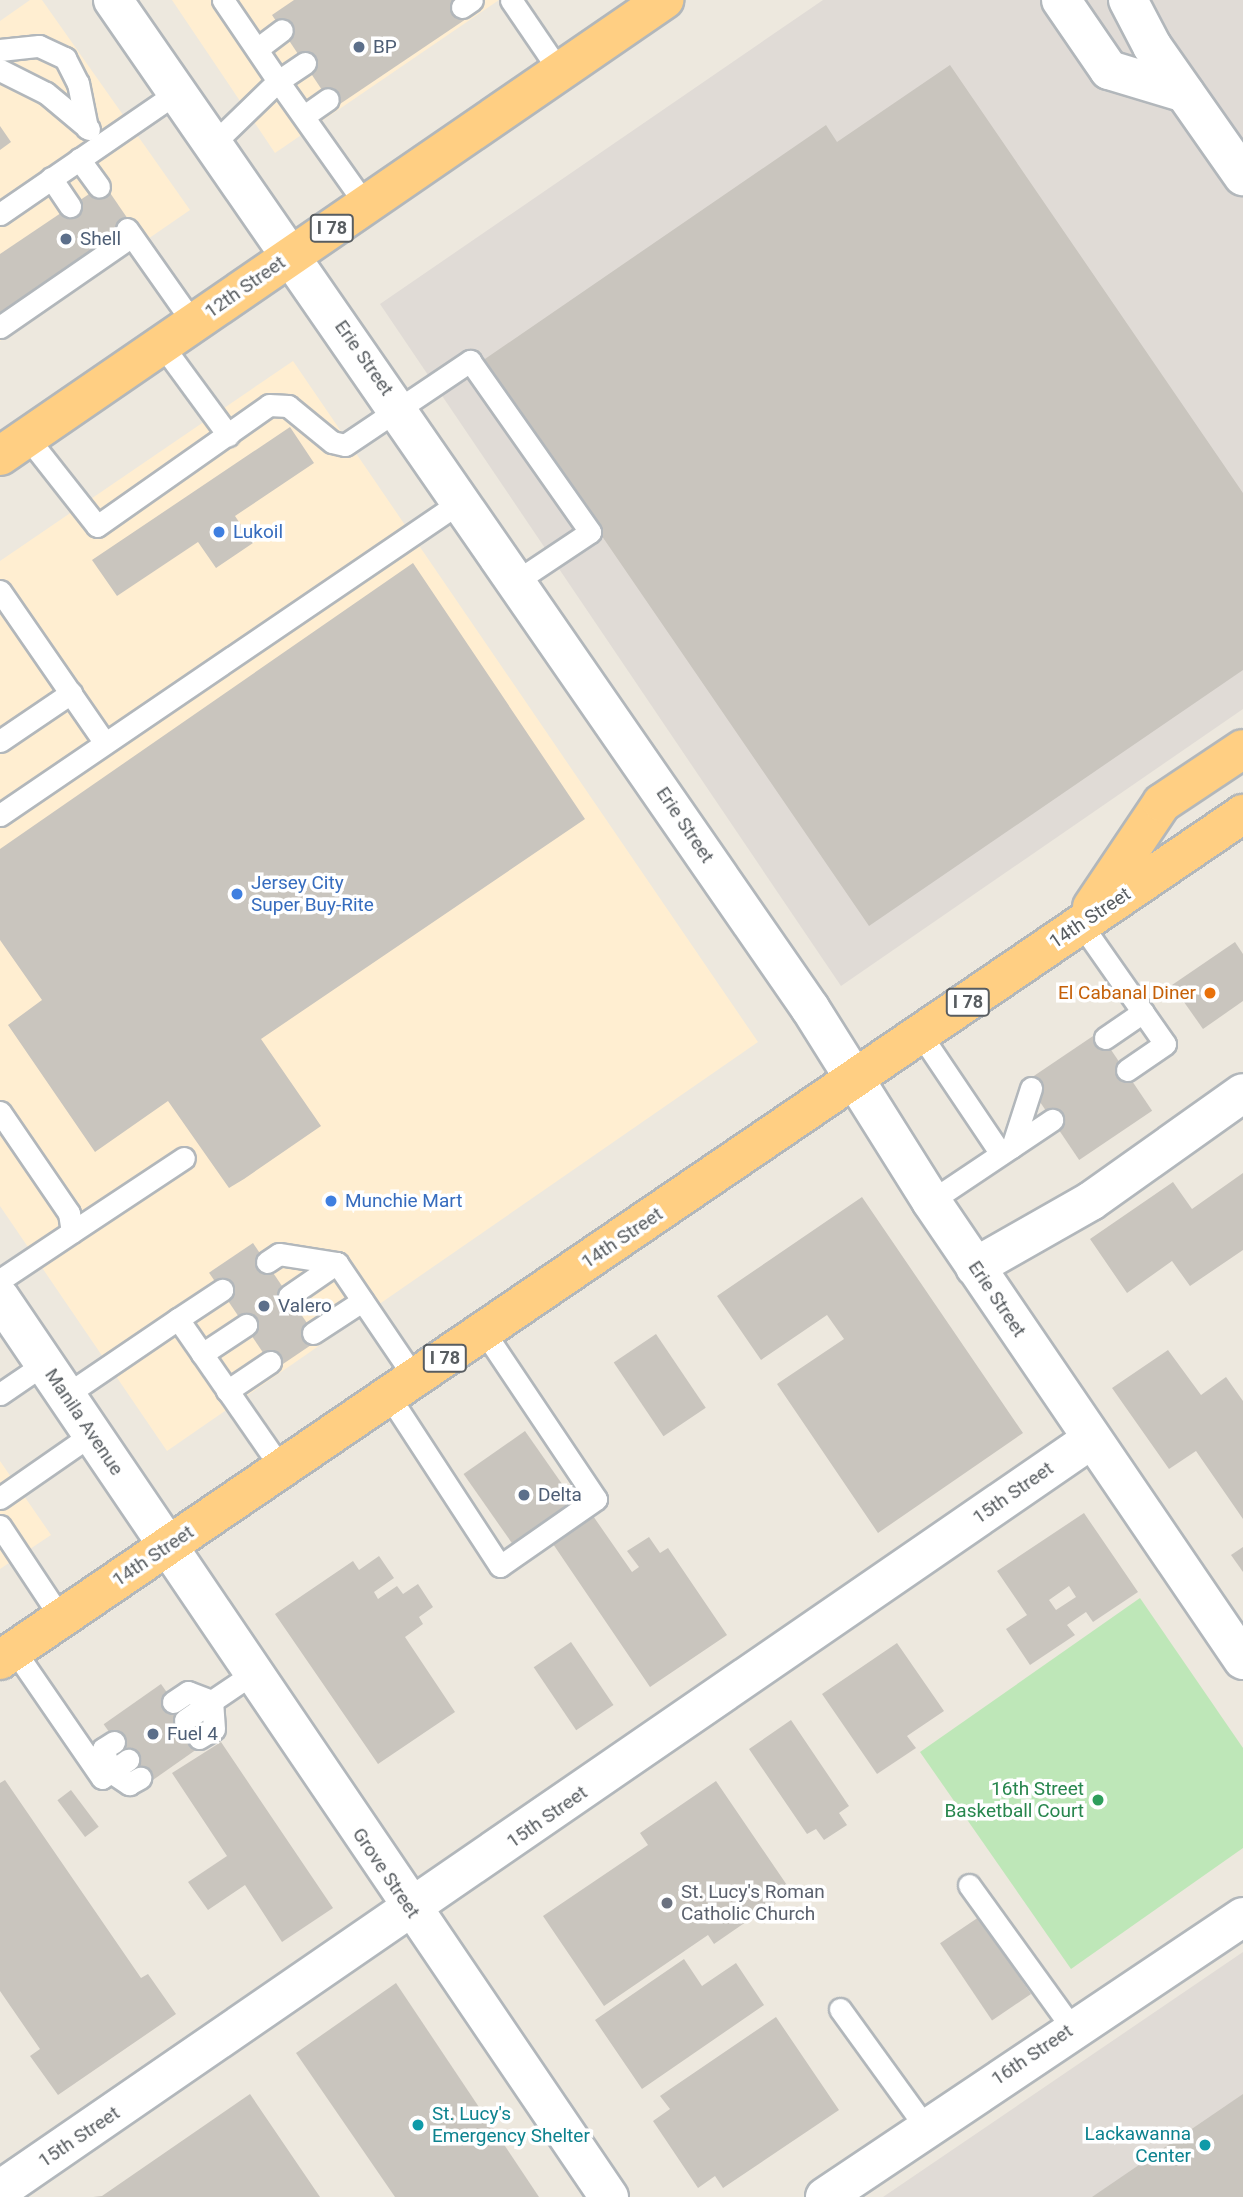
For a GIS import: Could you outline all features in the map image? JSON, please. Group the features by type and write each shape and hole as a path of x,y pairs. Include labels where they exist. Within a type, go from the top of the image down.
{"highway":[{"name":"12th Street","path":"14,446 560,72 625,14 664,0"},
{"path":"1081,924 1162,803 1243,749"},
{"name":"14th Street","path":"7,1655 1243,814"}],"street":[{"path":"1061,0 1109,70 1185,93"},
{"path":"1128,0 1152,46 1243,176"},
{"path":"1149,0 1152,46"},
{"name":"Erie Street","path":"122,3 176,93 519,580 854,1080 931,1202 1243,1660"},
{"path":"975,1267 1091,1201 1243,1093"},
{"name":"Manila Avenue","path":"2,1301 167,1546"},
{"name":"15th Street","path":"0,2190 412,1912 1092,1438"},
{"name":"Grove Street","path":"167,1546 412,1912 609,2197"},
{"name":"16th Street","path":"825,2197 1072,2028 1243,1917"}],"lane":[{"path":"223,0 365,204"},
{"path":"511,0 560,72"},
{"path":"257,49 282,30"},
{"path":"0,50 39,46 65,58 78,83 87,128"},
{"path":"212,145 278,81 305,63"},
{"path":"0,70 46,93 104,142"},
{"path":"0,214 176,93"},
{"path":"304,116 328,99"},
{"path":"79,159 99,187"},
{"path":"51,178 71,206"},
{"path":"0,327 17,309 130,232 193,323"},
{"path":"162,345 228,435"},
{"path":"14,446 97,526 278,403 332,442 345,445 470,361 590,533 519,580"},
{"path":"0,815 463,500"},
{"path":"0,591 8,620 71,693 104,743"},
{"path":"0,741 71,693"},
{"path":"1081,924 1165,1044 1127,1070"},
{"path":"1105,1038 1143,1012"},
{"path":"921,1035 1006,1151"},
{"path":"1006,1151 1031,1088"},
{"path":"0,1112 69,1213 72,1231"},
{"path":"931,1202 1052,1120"},
{"path":"2,1301 72,1231 184,1158"},
{"path":"267,1262 279,1254 337,1263 362,1301 402,1387 483,1520 500,1566 596,1499 560,1465 484,1332"},
{"path":"289,1296 337,1263"},
{"path":"66,1395 222,1290"},
{"path":"313,1334 362,1301"},
{"path":"178,1319 282,1469"},
{"path":"202,1354 246,1325"},
{"path":"227,1391 270,1362"},
{"path":"0,1394 44,1364"},
{"path":"0,1498 92,1434"},
{"path":"2,1536 61,1618"},
{"path":"7,1655 102,1778 119,1766"},
{"path":"179,1711 212,1701 252,1674"},
{"path":"199,1738 214,1729 212,1701"},
{"path":"114,1742 103,1749 119,1766 129,1784 140,1778"},
{"path":"969,1885 1072,2028"},
{"path":"840,2009 926,2128"}],"shaded area":[{"path":"30,0 42,0 190,210 0,341 0,21"},
{"path":"172,0 499,0 275,153"},
{"path":"823,0 1243,0 1243,709 841,986 380,304"},
{"path":"293,361 758,1042 167,1451 0,1206 0,561"},
{"path":"0,1461 51,1535 0,1569"},
{"path":"1243,1952 1243,2197 883,2197"}],"green space":[{"name":"16th Street Basketball Court","path":"1140,1598 1243,1748 1243,1848 1071,1969 920,1752"}],"building":[{"name":"BP","path":"294,0 458,0 469,17 334,108 272,15"},
{"path":"950,65 1243,493 1243,670 869,926 482,361 826,125 837,142"},
{"path":"0,126 11,142 0,150"},
{"name":"Shell","path":"104,184 132,225 0,314 0,254"},
{"name":"Lukoil","path":"290,427 314,463 235,516 253,543 216,568 198,542 117,596 92,560"},
{"name":"Jersey City Super Buy-Rite","path":"413,563 585,819 261,1039 321,1126 244,1179 229,1188 168,1101 95,1152 8,1025 42,1000 0,940 0,849"},
{"name":"El Cabanal Diner","path":"1235,942 1243,954 1243,1001 1203,1029 1172,985"},
{"path":"1099,1032 1152,1111 1079,1160 1026,1081"},
{"path":"1243,1173 1243,1250 1190,1286 1172,1261 1127,1293 1090,1239 1173,1182 1192,1209"},
{"path":"862,1197 1023,1433 878,1533 777,1384 844,1339 827,1315 761,1360 717,1296"},
{"name":"Valero","path":"253,1243 318,1340 274,1370 209,1273"},
{"path":"656,1334 706,1408 663,1436 614,1363"},
{"path":"1168,1350 1201,1395 1226,1377 1243,1401 1243,1519 1196,1451 1169,1469 1112,1388"},
{"name":"Delta","path":"525,1431 577,1505 515,1548 464,1474"},
{"path":"591,1513 632,1572 639,1567 627,1551 649,1537 660,1553 668,1548 727,1635 650,1687 551,1541"},
{"path":"1084,1513 1138,1592 1093,1622 1086,1612 1067,1625 1075,1635 1030,1665 1006,1629 1027,1615 997,1571","holes":["1069,1586 1076,1597 1056,1610 1049,1600"]},
{"path":"1243,1547 1243,1572 1231,1555"},
{"path":"379,1556 394,1578 374,1592 378,1599 397,1586 403,1594 418,1584 433,1607 419,1617 423,1624 405,1637 455,1712 378,1764 275,1614 353,1561 359,1570"},
{"path":"571,1642 613,1705 576,1730 534,1667"},
{"path":"897,1643 944,1711 907,1736 916,1748 877,1774 822,1694"},
{"name":"Fuel 4","path":"161,1684 203,1745 146,1785 104,1724"},
{"path":"791,1720 849,1806 839,1813 847,1825 824,1840 816,1829 807,1834 749,1749"},
{"path":"221,1742 333,1908 282,1942 245,1885 208,1910 188,1882 227,1856 172,1773"},
{"path":"5,1780 141,1978 148,1974 176,2014 58,2095 30,2056 40,2049 0,1991 0,1783"},
{"name":"St. Lucy's Roman Catholic Church","path":"716,1781 791,1891 714,1944 708,1935 604,2006 543,1916 648,1845 640,1833"},
{"path":"71,1790 99,1827 85,1837 57,1800"},
{"path":"979,1917 1031,1994 992,2020 940,1943"},
{"path":"684,1959 702,1986 736,1963 764,2005 642,2089 595,2020"},
{"name":"St. Lucy's Emergency Shelter","path":"396,1983 539,2197 395,2197 296,2053"},
{"path":"776,2017 839,2110 723,2188 715,2176 698,2188 653,2121 670,2109 660,2096"},
{"path":"250,2094 320,2197 93,2197 102,2196"},
{"name":"Lackawanna Center","path":"1243,2094 1243,2197 1092,2197"}],"place":[{"name":"BP","path":"359,47"},
{"name":"Shell","path":"66,239"},
{"name":"Lukoil","path":"219,532"},
{"name":"Jersey City Super Buy-Rite","path":"237,894"},
{"name":"El Cabanal Diner","path":"1210,993"},
{"name":"Munchie Mart","path":"331,1201"},
{"name":"Valero","path":"264,1306"},
{"name":"Delta","path":"524,1495"},
{"name":"Fuel 4","path":"153,1734"},
{"name":"16th Street Basketball Court","path":"1098,1800"},
{"name":"St. Lucy's Roman Catholic Church","path":"667,1903"},
{"name":"St. Lucy's Emergency Shelter","path":"418,2125"},
{"name":"Lackawanna Center","path":"1205,2145"}]}
